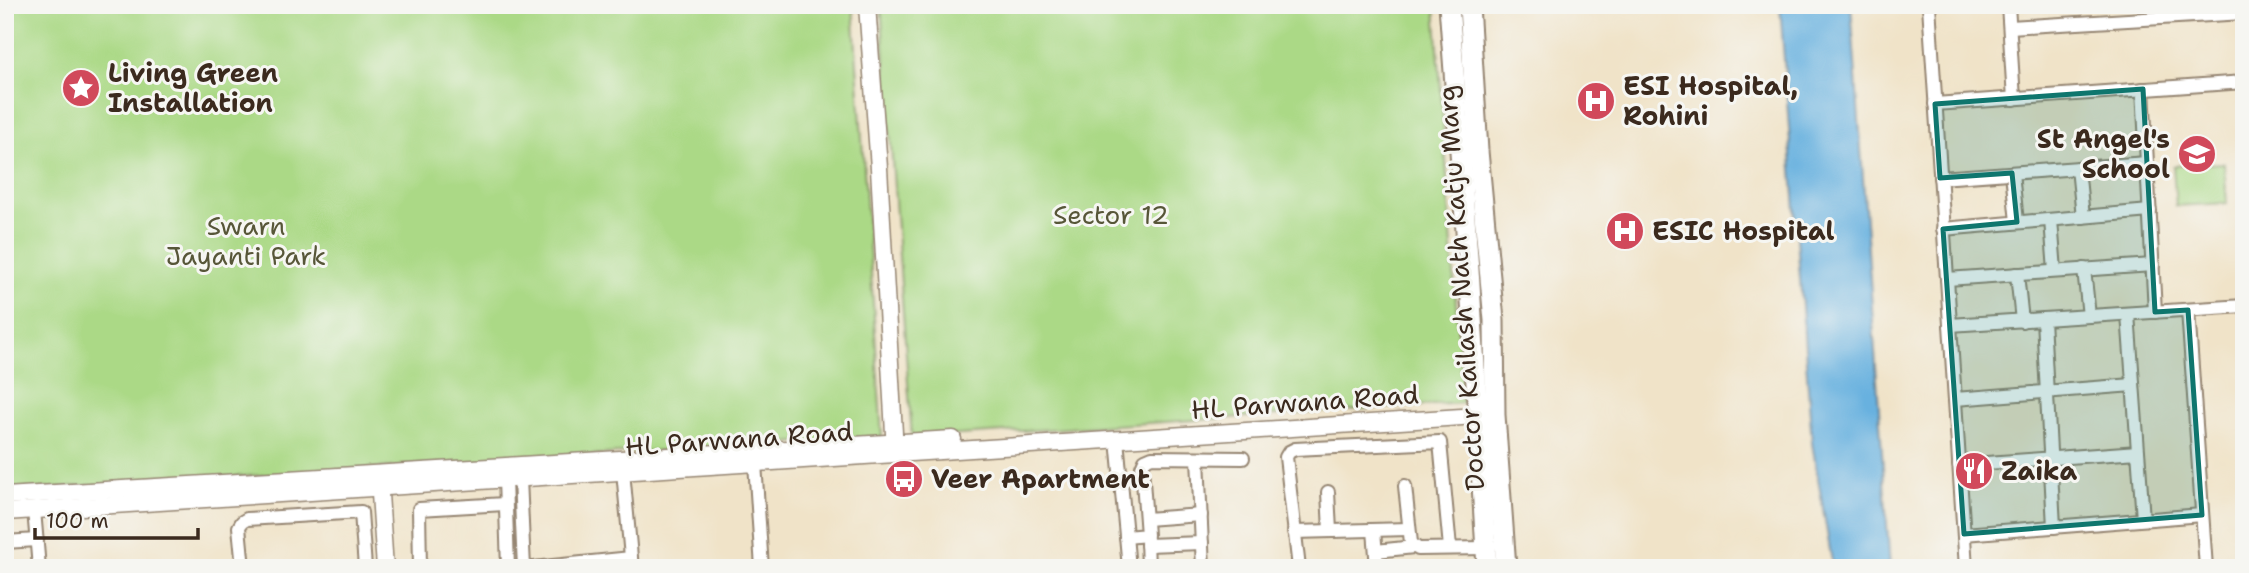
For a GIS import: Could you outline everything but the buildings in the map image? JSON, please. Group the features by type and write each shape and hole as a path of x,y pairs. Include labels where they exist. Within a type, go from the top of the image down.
{"main road":[{"name":"Doctor Kailash Nath Katju Marg","path":"1450,5 1480,283 1494,320 1495,415 1506,568"},
{"name":"Doctor Kailash Nath Katju Marg","path":"1468,5 1480,283 1476,411 1486,558"}],"street":[{"path":"867,5 900,447"},
{"path":"877,5 890,168 900,447"},
{"path":"1929,5 1966,568"},
{"path":"2008,5 2014,99"},
{"path":"2147,5 2148,19"},
{"path":"2010,27 2148,19 2212,10 2244,13"},
{"path":"1935,104 2244,82"},
{"path":"2143,89 2155,312"},
{"path":"1940,178 2147,163"},
{"path":"2078,168 2082,217"},
{"path":"2012,173 2017,222"},
{"path":"1944,229 2150,211"},
{"path":"2051,220 2055,271"},
{"path":"1947,279 2153,265"},
{"path":"2084,270 2089,316"},
{"path":"2017,274 2022,321"},
{"path":"1950,326 2244,306"},
{"path":"2188,310 2206,568"},
{"path":"2128,314 2143,519"},
{"path":"2043,319 2054,527"},
{"path":"1955,399 2133,385"},
{"path":"5,496 379,480 1476,411"},
{"name":"HL Parwana Road","path":"5,512 359,489 379,480 513,478 755,463 900,447 1117,439 1476,411"},
{"path":"1117,439 1129,568"},
{"path":"1299,568 1286,457 1295,449 1440,442 1450,548"},
{"path":"1959,465 2138,452"},
{"path":"1148,568 1142,467 1145,460 1152,457 1243,458"},
{"path":"1198,458 1203,568"},
{"path":"755,463 762,568"},
{"path":"533,568 631,563 623,471"},
{"path":"508,568 505,505 513,478"},
{"path":"513,478 523,568"},
{"path":"379,480 385,568"},
{"path":"1405,486 1410,543 1413,547"},
{"path":"359,489 365,568"},
{"path":"1328,492 1330,531"},
{"path":"420,568 419,509 505,505"},
{"path":"34,510 39,568"},
{"path":"243,568 239,527 247,519 360,512"},
{"path":"1964,534 2202,514"},
{"path":"1146,519 1201,515"},
{"path":"1294,532 1409,529"},
{"path":"1374,530 1377,568"},
{"path":"1126,537 1202,543"},
{"path":"5,542 37,540"},
{"path":"1376,551 1413,547 1450,548 1486,558"}],"highlighted area":[{"path":"2143,89 2155,312 2188,310 2202,515 1964,534 1943,229 2017,222 2012,173 1940,178 1935,104"}],"green space":[{"name":"Swarn Jayanti Park","path":"5,5 853,5 882,437 5,491"},
{"name":"Sector 12","path":"881,5 1435,5 1463,403 912,438"},
{"path":"2224,163 2227,203 2176,206 2173,166"}],"water":[{"path":"1780,5 1851,5 1890,568 1833,568 1812,443"}],"place":[{"name":"Living Green Installation","path":"81,88"},
{"name":"ESI Hospital, Rohini","path":"1596,101"},
{"name":"St Angel's School","path":"2197,154"},
{"name":"ESIC Hospital","path":"1625,231"},
{"name":"Zaika","path":"1974,471"},
{"name":"Veer Apartment","path":"904,479"}]}
